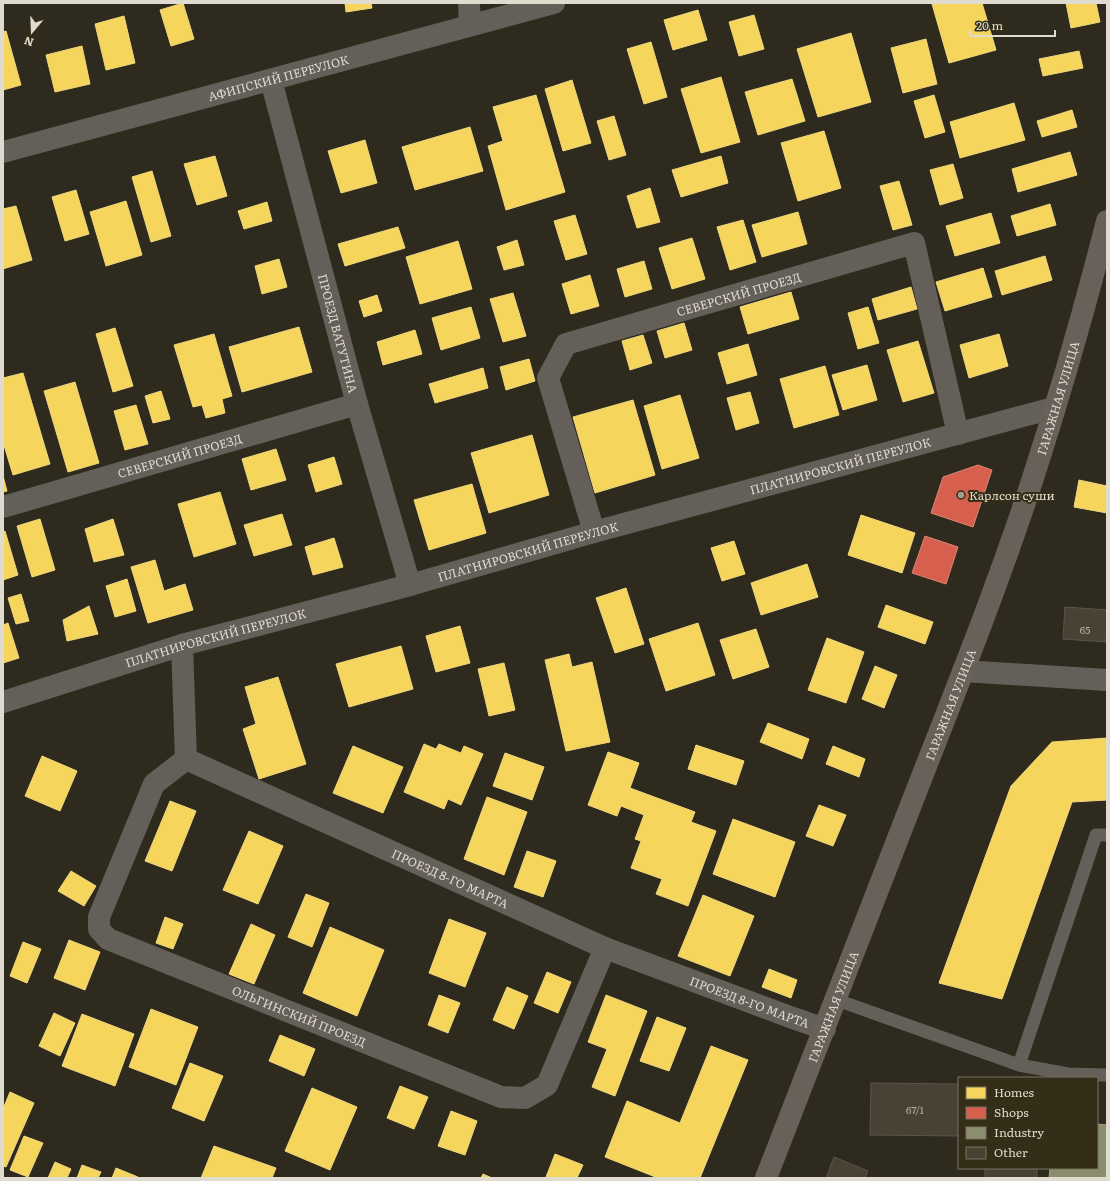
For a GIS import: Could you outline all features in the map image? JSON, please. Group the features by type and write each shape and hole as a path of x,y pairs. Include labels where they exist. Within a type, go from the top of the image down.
{"street":[{"path":"469,3 470,25"},
{"name":"АФИПСКИЙ ПЕРЕУЛОК","path":"3,152 554,3"},
{"name":"ПРОЕЗД ВАТУТИНА","path":"271,80 357,404 410,585"},
{"name":"ГАРАЖНАЯ УЛИЦА","path":"766,1178 837,1000 989,603 1028,490 1054,408 1090,287 1107,221"},
{"name":"СЕВЕРСКИЙ ПРОЕЗД","path":"594,532 548,378 566,344 914,243 958,434"},
{"name":"СЕВЕРСКИЙ ПРОЕЗД","path":"3,507 357,404"},
{"name":"ПЛАТНИРОВСКИЙ ПЕРЕУЛОК","path":"3,702 182,645 410,585 594,532 1054,408"},
{"path":"182,645 186,759"},
{"path":"963,671 1107,680"},
{"name":"ПРОЕЗД 8-ГО МАРТА","path":"186,759 605,948 783,1015 825,1029"},
{"name":"ОЛЬГИНСКИЙ ПРОЕЗД","path":"186,759 154,784 99,917 99,929 108,939 500,1096 525,1098 547,1085 605,948"}],"lane":[{"path":"1019,1065 1096,836 1107,835"},
{"path":"837,1000 1019,1065 1068,1074 1107,1075"}],"building: Homes":[{"path":"183,3 194,39 171,46 160,10"},
{"path":"345,3 371,3 372,8 346,12"},
{"path":"982,3 996,50 949,63 932,4"},
{"path":"1066,3 1096,3 1100,22 1071,28"},
{"path":"698,10 707,40 673,50 664,20"},
{"path":"754,15 764,49 739,56 729,22"},
{"path":"124,16 135,63 106,70 95,24"},
{"path":"6,31 21,85 3,90 3,32"},
{"path":"851,33 871,102 818,117 797,49"},
{"path":"926,39 937,84 903,93 891,48"},
{"path":"651,42 667,97 644,104 627,49"},
{"path":"82,46 90,84 55,92 46,55"},
{"path":"1079,51 1083,68 1043,76 1039,59"},
{"path":"721,77 740,142 701,153 681,89"},
{"path":"792,79 805,121 758,135 745,92"},
{"path":"572,80 591,143 563,151 545,89"},
{"path":"536,95 565,192 506,210 488,146 503,141 493,107"},
{"path":"934,95 945,132 925,138 914,101"},
{"path":"1014,103 1025,140 960,158 950,122"},
{"path":"1072,110 1077,127 1042,137 1037,121"},
{"path":"614,116 626,155 609,160 597,121"},
{"path":"470,127 483,171 415,190 402,147"},
{"path":"824,131 841,188 798,201 781,143"},
{"path":"365,140 377,183 341,193 328,151"},
{"path":"1070,152 1077,175 1018,192 1012,169"},
{"path":"215,156 227,196 197,205 184,164"},
{"path":"721,156 728,183 681,197 672,170"},
{"path":"953,164 963,198 940,205 930,170"},
{"path":"152,171 171,236 151,242 132,177"},
{"path":"899,181 912,225 893,230 880,186"},
{"path":"650,188 660,222 637,228 627,196"},
{"path":"76,190 89,234 65,241 52,197"},
{"path":"126,201 142,255 106,266 90,212"},
{"path":"267,202 272,221 244,229 238,211"},
{"path":"1050,204 1056,225 1017,236 1011,216"},
{"path":"16,206 32,260 3,269 3,209"},
{"path":"798,212 807,244 762,257 752,225"},
{"path":"991,213 1000,243 955,256 946,226"},
{"path":"575,215 587,254 566,260 554,221"},
{"path":"743,220 756,262 730,270 717,227"},
{"path":"398,227 405,248 345,266 338,244"},
{"path":"692,238 705,279 672,289 659,248"},
{"path":"517,240 524,265 504,270 497,247"},
{"path":"458,241 472,289 420,304 406,257"},
{"path":"1045,256 1052,280 1002,295 995,271"},
{"path":"279,259 287,287 262,294 255,266"},
{"path":"644,261 652,289 625,297 617,269"},
{"path":"983,268 992,297 945,311 936,282"},
{"path":"590,275 599,306 571,314 562,284"},
{"path":"911,287 917,309 878,320 872,299"},
{"path":"791,292 799,319 748,334 740,307"},
{"path":"513,293 526,336 503,342 490,299"},
{"path":"377,295 382,311 364,317 359,301"},
{"path":"471,307 480,338 441,350 432,318"},
{"path":"868,307 879,343 858,349 848,313"},
{"path":"684,323 692,350 665,358 657,331"},
{"path":"299,327 312,372 242,392 229,347"},
{"path":"115,328 133,386 113,392 96,334"},
{"path":"415,330 422,354 383,365 377,342"},
{"path":"214,334 232,396 222,399 225,413 206,418 202,405 193,407 174,345"},
{"path":"999,334 1008,366 969,378 960,345"},
{"path":"643,335 652,363 630,370 622,341"},
{"path":"918,341 934,393 903,402 887,350"},
{"path":"748,344 757,375 727,384 718,353"},
{"path":"529,359 535,381 506,390 500,367"},
{"path":"867,365 877,400 843,410 832,375"},
{"path":"825,366 839,415 794,428 780,379"},
{"path":"483,368 488,388 435,403 429,384"},
{"path":"23,373 50,464 13,475 3,442 3,378"},
{"path":"75,382 99,463 68,472 44,391"},
{"path":"161,391 170,419 153,423 145,396"},
{"path":"750,392 759,423 736,430 727,398"},
{"path":"680,395 699,458 662,469 644,406"},
{"path":"633,400 655,475 595,493 573,417"},
{"path":"136,405 148,444 125,450 114,411"},
{"path":"532,435 549,495 489,513 471,453"},
{"path":"276,449 286,480 251,490 242,459"},
{"path":"334,457 342,484 316,492 308,465"},
{"path":"3,476 7,491 3,492"},
{"path":"1079,480 1107,486 1107,513 1074,507"},
{"path":"472,484 486,533 429,550 414,500"},
{"path":"220,492 236,544 194,557 178,504"},
{"path":"282,514 292,545 254,556 244,525"},
{"path":"861,515 915,533 902,573 848,555"},
{"path":"40,519 55,570 32,577 17,526"},
{"path":"113,519 124,555 94,562 85,529"},
{"path":"5,531 18,575 3,580 3,532"},
{"path":"334,538 343,567 313,575 305,547"},
{"path":"734,541 745,574 722,581 711,548"},
{"path":"155,560 164,591 185,584 193,610 148,623 131,567"},
{"path":"807,564 818,597 761,615 751,583"},
{"path":"127,579 136,611 115,617 106,586"},
{"path":"626,588 644,644 615,653 596,598"},
{"path":"21,594 29,621 16,624 8,598"},
{"path":"886,605 933,622 925,644 878,627"},
{"path":"89,606 98,634 67,641 63,620"},
{"path":"8,623 19,658 3,663 3,625"},
{"path":"698,623 715,675 666,691 649,639"},
{"path":"460,626 470,663 436,672 426,636"},
{"path":"756,629 769,667 733,679 720,640"},
{"path":"827,638 864,652 846,703 808,690"},
{"path":"401,646 413,689 349,707 336,664"},
{"path":"569,654 572,667 592,662 610,742 566,751 545,660"},
{"path":"504,663 515,710 489,716 478,669"},
{"path":"875,666 897,675 884,708 862,699"},
{"path":"278,677 306,764 259,779 243,729 256,724 245,687"},
{"path":"768,723 809,739 802,759 760,742"},
{"path":"1107,738 1107,800 1072,802 1002,999 939,983 1011,786 1052,742"},
{"path":"424,744 436,749 439,744 461,753 464,746 483,754 461,805 448,799 444,809 404,792"},
{"path":"696,745 744,761 736,785 688,769"},
{"path":"353,746 403,767 383,813 333,793"},
{"path":"833,746 865,759 859,777 826,764"},
{"path":"608,752 639,763 630,788 695,812 691,822 716,831 688,906 656,894 662,879 631,868 641,841 635,839 644,815 621,806 617,816 588,805"},
{"path":"505,753 544,767 532,800 493,786"},
{"path":"42,756 77,771 60,811 25,796"},
{"path":"487,797 527,812 504,875 464,859"},
{"path":"170,801 196,811 172,871 145,861"},
{"path":"819,805 846,815 833,846 806,836"},
{"path":"733,819 795,842 775,897 713,874"},
{"path":"249,831 283,846 258,904 223,890"},
{"path":"527,851 556,861 543,897 514,887"},
{"path":"71,871 96,886 84,906 58,891"},
{"path":"306,894 329,903 312,947 288,937"},
{"path":"703,895 754,916 730,976 678,956"},
{"path":"165,917 183,924 173,949 156,943"},
{"path":"449,919 486,933 465,987 429,973"},
{"path":"251,924 275,935 254,984 229,974"},
{"path":"330,927 384,950 357,1016 303,993"},
{"path":"69,940 100,952 85,990 54,978"},
{"path":"23,942 41,949 27,983 10,976"},
{"path":"769,969 797,980 791,998 762,987"},
{"path":"547,972 571,982 558,1013 534,1003"},
{"path":"507,987 528,996 514,1029 493,1020"},
{"path":"439,995 460,1003 448,1033 428,1025"},
{"path":"606,995 647,1011 615,1096 592,1087 607,1049 588,1042"},
{"path":"151,1009 198,1027 176,1085 129,1067"},
{"path":"54,1013 75,1023 60,1056 39,1046"},
{"path":"82,1014 134,1034 115,1086 62,1066"},
{"path":"657,1017 686,1028 669,1071 640,1061"},
{"path":"280,1035 315,1049 304,1076 269,1061"},
{"path":"711,1046 748,1060 700,1178 658,1178 605,1157 627,1101 680,1123"},
{"path":"190,1063 223,1076 204,1121 172,1108"},
{"path":"400,1086 428,1097 414,1129 387,1118"},
{"path":"312,1088 357,1107 330,1170 285,1151"},
{"path":"10,1092 34,1103 6,1167 3,1166 3,1109"},
{"path":"451,1111 477,1121 465,1155 438,1146"},
{"path":"24,1136 43,1143 28,1177 10,1170"},
{"path":"214,1146 276,1168 272,1178 201,1178"},
{"path":"555,1154 583,1165 577,1178 546,1177"},
{"path":"55,1162 71,1169 67,1178 48,1178"},
{"path":"82,1165 101,1172 98,1178 77,1178"},
{"path":"116,1168 138,1177 112,1178"},
{"path":"483,1174 492,1178 481,1178"}],"building: Shops":[{"name":"Карлсон суши","path":"978,465 992,470 973,527 931,513 943,477"},
{"path":"925,536 958,547 946,584 912,573"}],"building: Industry":[{"path":"1098,1124 1107,1125 1107,1178 1049,1178 1050,1169 1098,1169"}],"building: Other":[{"path":"1065,607 1107,610 1106,642 1063,639"},
{"path":"871,1083 958,1084 958,1136 870,1135"},
{"path":"834,1157 868,1171 865,1178 826,1178"},
{"path":"985,1169 1037,1169 1037,1178 985,1178"}],"place":[{"name":"Карлсон суши","path":"961,495"}]}
